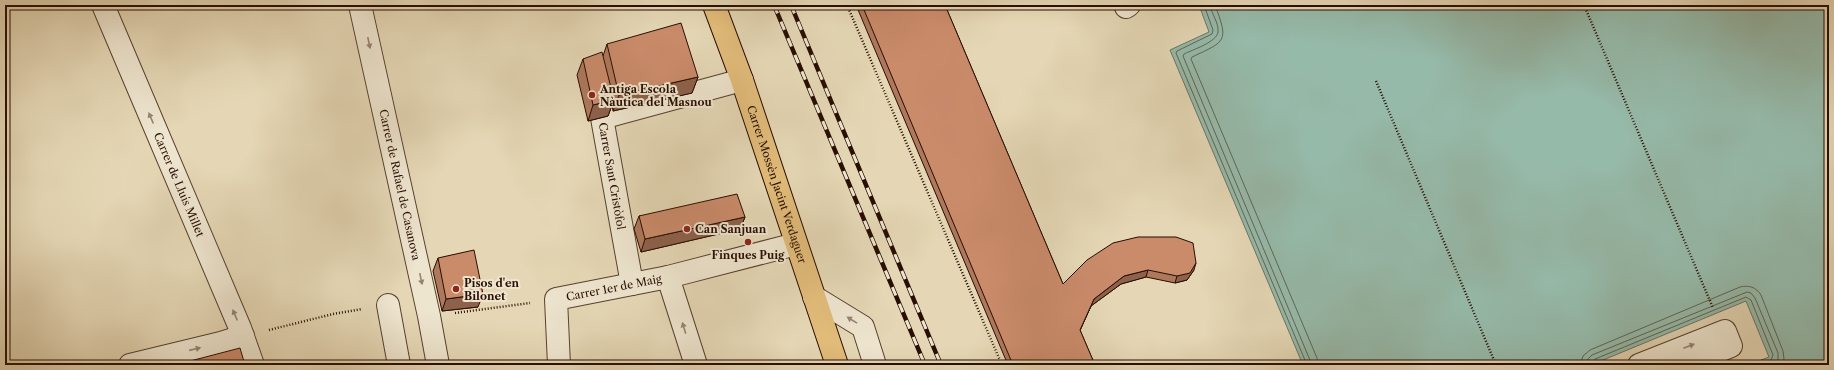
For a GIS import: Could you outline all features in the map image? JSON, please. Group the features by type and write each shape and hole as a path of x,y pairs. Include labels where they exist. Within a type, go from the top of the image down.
{"main road":[{"name":"Carrer Mossèn Jacint Verdaguer","path":"714,5 742,80 837,365"}],"street":[{"name":"Carrer de Lluís Millet","path":"103,5 243,336 253,365"},
{"name":"Carrer de Rafael de Casanova","path":"360,5 429,316 438,365"},
{"name":"Carrer Sant Cristòfol","path":"632,284 602,118 742,80"},
{"name":"Carrer 1er de Maig","path":"556,299 668,277 796,244"},
{"path":"668,277 696,365"},
{"path":"814,297 863,327 875,365"},
{"path":"556,299 559,365"},
{"path":"388,305 399,365"},
{"path":"1639,365 1725,331 1731,346 1684,365"},
{"path":"130,365 221,343 243,336"}],"path":[{"path":"847,5 1002,365"},
{"path":"1584,5 1716,314"},
{"path":"1376,81 1496,365"},
{"name":"Carrer 1er de Maig","path":"429,316 556,299"},
{"path":"243,336 333,314 388,305"},
{"path":"1761,360 1763,365"}],"water":[{"path":"1199,5 1829,5 1829,365 1749,365 1769,357 1746,301 1591,365 1303,365 1170,50 1209,32"}],"building":[{"path":"862,5 945,5 1063,284 1087,260 1113,243 1138,237 1176,237 1193,243 1196,263 1190,273 1177,276 1148,270 1124,276 1094,299 1080,330 1095,365 1013,365"},
{"path":"681,23 698,77 619,95 607,44"},
{"path":"602,52 614,100 593,105 583,59"},
{"path":"737,194 745,217 645,239 639,216"},
{"path":"474,250 483,294 446,299 438,258"},
{"path":"240,348 245,365 175,365"}],"railway":[{"path":"774,5 925,365"},
{"path":"791,5 941,365"}],"place":[{"name":"Antiga Escola Nàutica del Masnou","path":"592,95"},
{"name":"Can Sanjuan","path":"687,229"},
{"name":"Finques Puig","path":"748,242"},
{"name":"Pisos d'en Bilonet","path":"456,289"}]}
